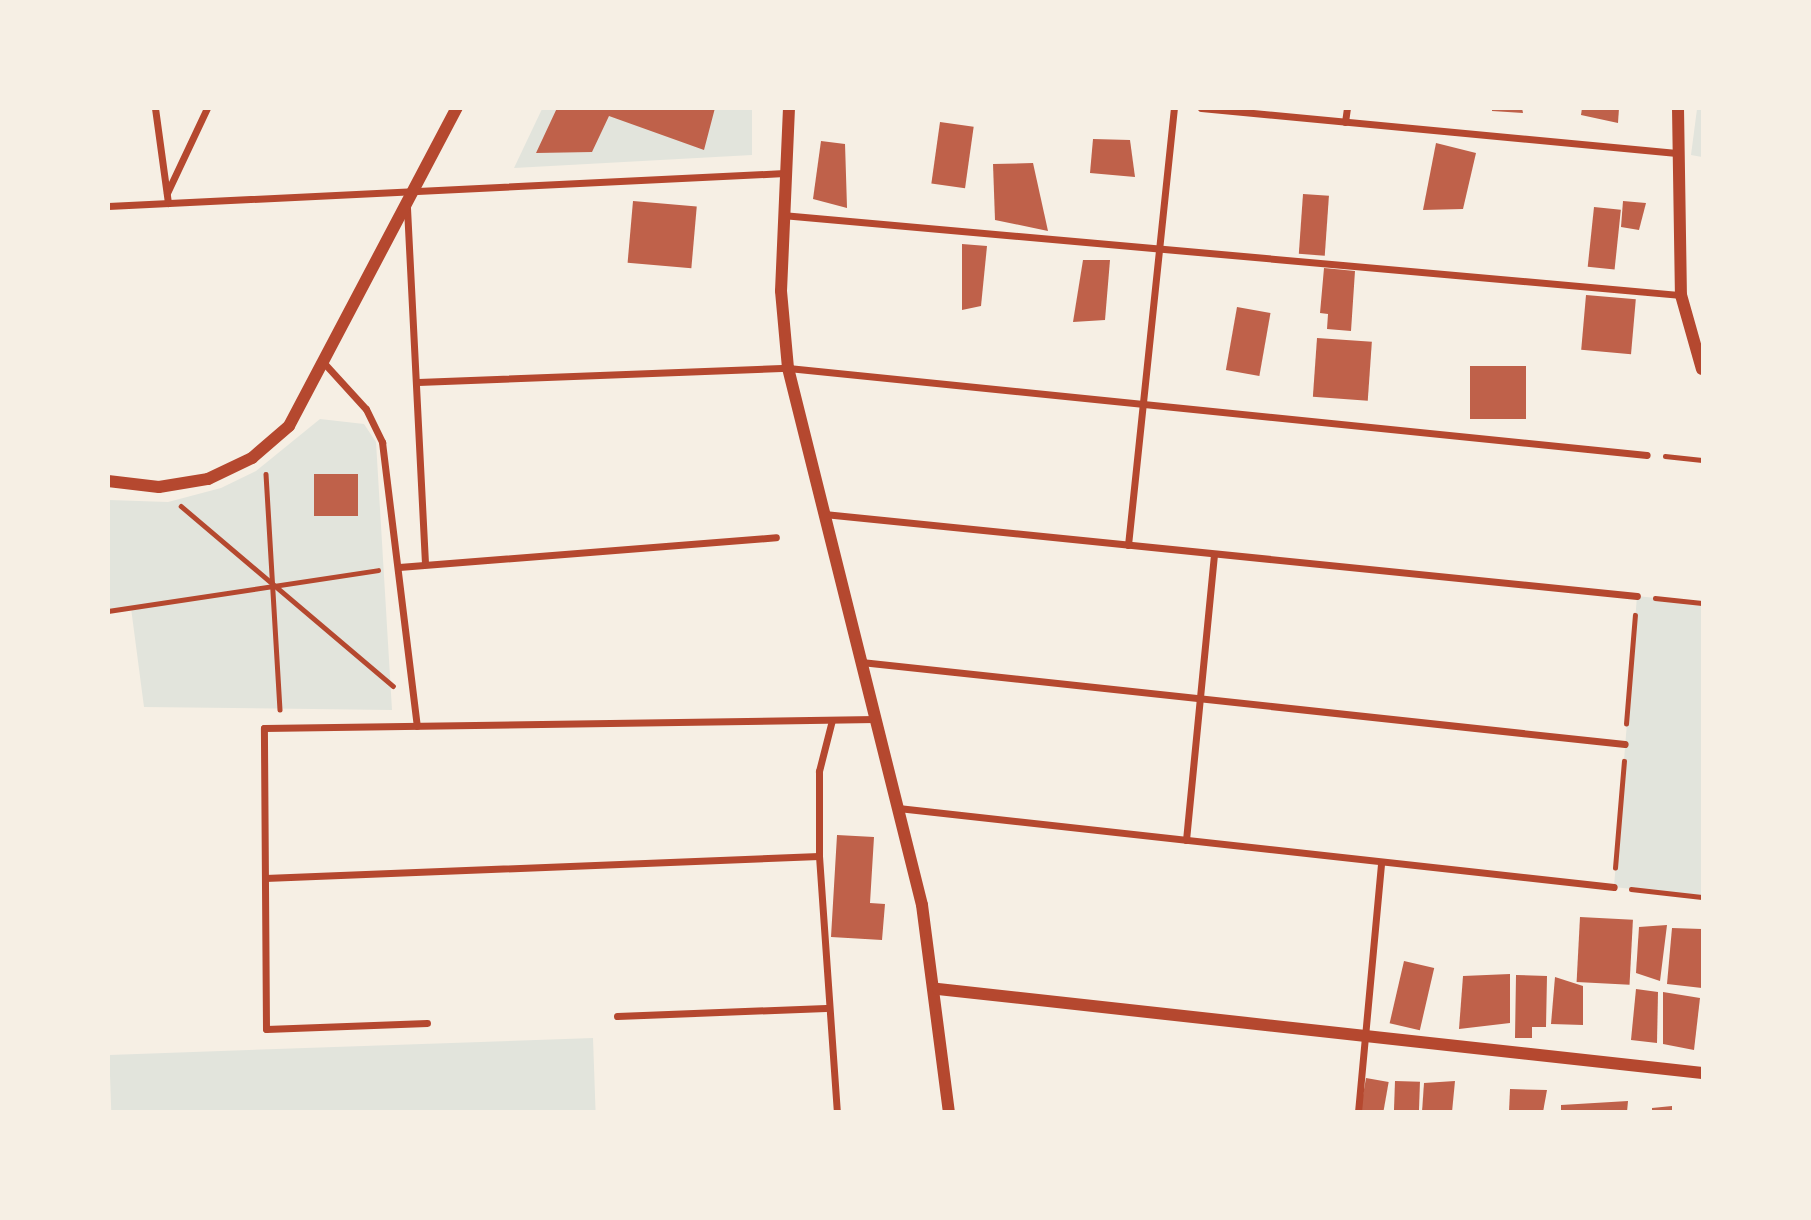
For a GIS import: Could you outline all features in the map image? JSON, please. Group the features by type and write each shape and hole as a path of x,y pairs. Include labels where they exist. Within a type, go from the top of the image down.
{"street":[{"path":"155,108 168,203"},
{"path":"167,194 207,108"},
{"path":"108,481 159,487 220,474 265,449 289,426 457,108"},
{"path":"789,108 782,215 788,368 898,808 937,989 949,1111"},
{"path":"1128,545 1174,108"},
{"path":"1201,108 1674,153"},
{"path":"1345,122 1348,108"},
{"path":"1678,108 1674,153 1681,295 1703,369"},
{"path":"108,206 409,196 784,173"},
{"path":"409,196 425,564"},
{"path":"782,215 1681,295"},
{"path":"324,363 366,409 382,442 417,726"},
{"path":"418,382 788,368 1647,455"},
{"path":"823,514 1637,596"},
{"path":"399,567 776,537"},
{"path":"1186,840 1214,554"},
{"path":"861,662 1625,744"},
{"path":"427,1023 266,1029 264,728 875,719"},
{"path":"832,720 819,771 819,856 826,1008 837,1111"},
{"path":"898,808 1614,887"},
{"path":"265,878 819,856"},
{"path":"1357,1111 1381,862"},
{"path":"937,989 1703,1073"},
{"path":"617,1016 826,1008"}],"path":[{"path":"265,449 281,728"},
{"path":"1647,455 1703,460"},
{"path":"159,487 415,705"},
{"path":"108,611 399,567"},
{"path":"1637,596 1703,603"},
{"path":"1614,887 1703,897"}],"shaded area":[{"path":"542,109 752,109 752,155 514,168"},
{"path":"1697,109 1702,109 1702,157 1691,155"},
{"path":"320,419 364,424 376,442 392,710 144,707 131,608 109,611 109,500 168,502 221,488 256,471"},
{"path":"1637,596 1702,603 1702,897 1614,887"},
{"path":"593,1038 596,1111 111,1112 109,1055"}],"building":[{"path":"557,108 715,108 704,150 609,116 592,152 536,153"},
{"path":"1492,108 1522,108 1523,113 1492,111"},
{"path":"1582,108 1619,108 1618,123 1581,115"},
{"path":"940,122 974,127 965,188 931,183"},
{"path":"1093,139 1130,140 1135,177 1090,173"},
{"path":"821,141 845,144 847,208 813,199"},
{"path":"1436,143 1476,153 1463,209 1423,210"},
{"path":"1033,163 1048,231 995,220 993,164"},
{"path":"1303,194 1329,196 1325,256 1299,254"},
{"path":"633,201 697,207 691,268 628,263"},
{"path":"1623,201 1646,203 1639,230 1621,227"},
{"path":"1594,207 1621,210 1615,269 1588,267"},
{"path":"962,244 987,246 981,306 962,310"},
{"path":"1083,260 1110,260 1105,320 1073,322"},
{"path":"1324,268 1355,271 1351,331 1327,329 1328,314 1320,313"},
{"path":"1586,295 1636,299 1631,354 1581,350"},
{"path":"1237,307 1270,313 1259,376 1226,370"},
{"path":"1317,338 1372,342 1368,401 1313,397"},
{"path":"1470,366 1526,366 1526,419 1470,419"},
{"path":"314,474 358,474 358,516 314,516"},
{"path":"837,835 874,837 870,903 885,904 882,940 831,937"},
{"path":"1580,917 1633,920 1630,985 1577,982"},
{"path":"1667,925 1660,981 1636,973 1639,927"},
{"path":"1672,928 1702,929 1702,988 1667,984"},
{"path":"1404,961 1434,968 1420,1030 1390,1023"},
{"path":"1510,974 1510,1023 1459,1029 1463,976"},
{"path":"1516,975 1547,976 1546,1027 1532,1027 1532,1038 1515,1038"},
{"path":"1555,977 1583,986 1583,1025 1551,1024"},
{"path":"1636,989 1658,992 1657,1043 1631,1040"},
{"path":"1663,992 1700,998 1694,1050 1663,1044"},
{"path":"1366,1078 1389,1082 1383,1112 1360,1111"},
{"path":"1395,1081 1420,1082 1419,1112 1394,1112"},
{"path":"1455,1081 1452,1112 1422,1112 1424,1083"},
{"path":"1510,1089 1547,1090 1543,1112 1509,1112"},
{"path":"1628,1101 1627,1112 1561,1112 1561,1105"},
{"path":"1672,1106 1672,1112 1652,1112 1652,1108"}]}
